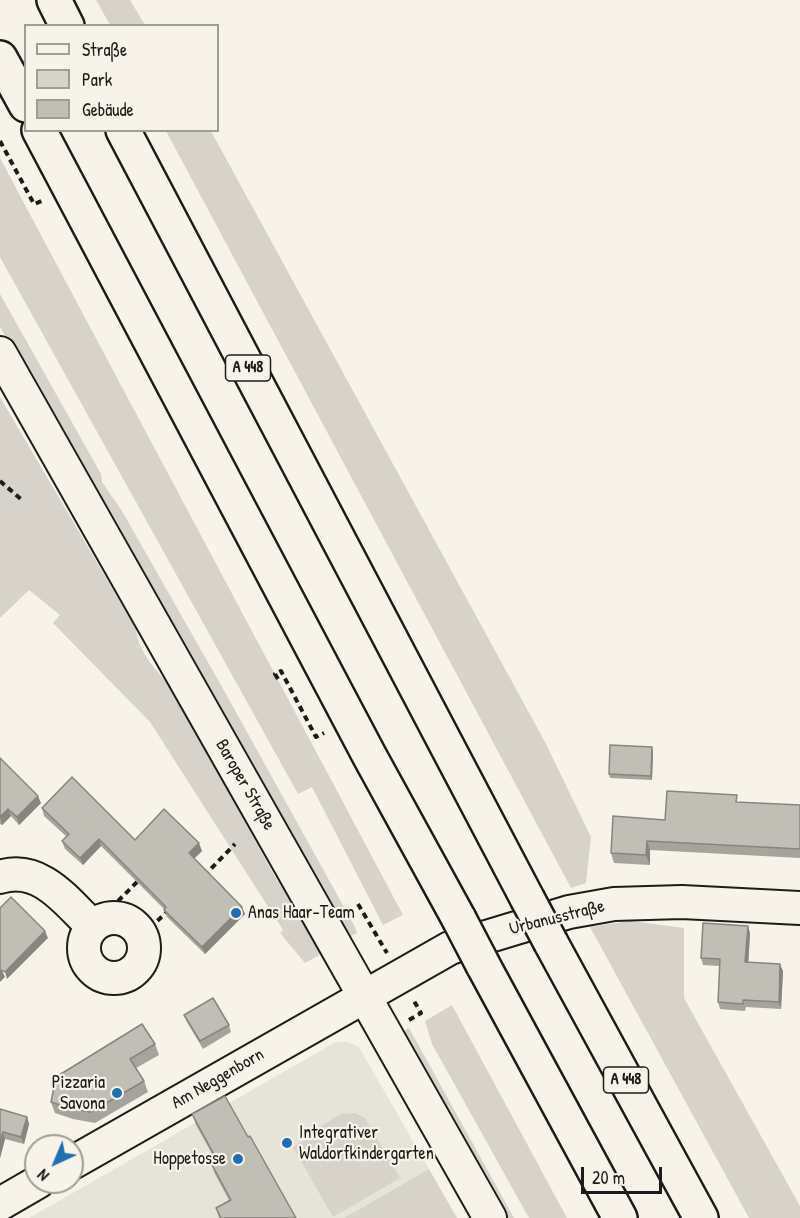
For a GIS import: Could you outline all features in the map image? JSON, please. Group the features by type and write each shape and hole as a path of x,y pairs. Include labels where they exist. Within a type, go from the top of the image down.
{"highway":[{"path":"54,0 66,24"},
{"path":"0,58 24,101"},
{"path":"40,132 369,755 620,1218"},
{"name":"A 448","path":"124,132 527,898 701,1218"}],"street":[{"name":"Baroper Straße","path":"0,353 490,1218"},
{"path":"0,877 20,874 46,882 104,922 127,921 142,935 143,958 131,973 120,978 108,978 97,974 88,965 83,952 84,942 104,922"},
{"name":"Urbanusstraße","path":"364,996 450,948 569,912 614,904 682,902 800,908"},
{"name":"Am Neggenborn","path":"84,1156 364,996"},
{"path":"0,1204 24,1190"}],"path":[{"path":"0,481 22,500"},
{"path":"198,882 236,844"},
{"path":"104,922 117,902 137,882"},
{"path":"358,904 376,933"},
{"path":"142,935 173,907"}],"shaded area":[{"name":"Integrativer Waldorfkindergarten","path":"336,1042 348,1042 359,1047 429,1169 344,1218 29,1218 71,1194 84,1194 84,1186"}],"green space":[{"path":"96,0 130,0 144,24 109,24"},
{"path":"167,132 212,133 545,742 591,837 586,883 571,888"},
{"path":"0,158 403,915 383,925 312,787 298,794 0,257"},
{"path":"0,294 101,474 102,482 122,511 226,694 357,933 347,938 0,327"},
{"path":"0,397 136,629 143,652 169,684 275,877 282,888 287,885 325,952 305,963 280,933 283,930 150,722 53,623 60,615 29,590 0,618"},
{"path":"630,921 684,928 684,998 800,1206 800,1218 749,1218 590,927"},
{"path":"452,1005 567,1218 529,1218 432,1044 425,1021"},
{"path":"409,1028 514,1218 504,1218 400,1033"},
{"path":"355,1113 365,1118 400,1178 333,1217 293,1147 321,1131 319,1127 341,1114"},
{"path":"429,1169 457,1218 344,1218"}],"building":[{"path":"610,745 652,747 651,776 609,774"},
{"path":"0,758 38,796 17,817 8,809 0,817"},
{"path":"72,777 135,840 164,809 199,843 189,853 242,907 202,947 164,910 166,907 99,839 80,858 62,841 69,834 42,808"},
{"path":"667,791 737,795 736,802 800,805 800,849 647,841 646,855 611,853 613,816 665,820"},
{"path":"11,897 45,931 5,972 2,970 0,972 0,908"},
{"path":"703,923 748,926 745,962 780,964 779,1002 743,1000 743,1004 718,1002 720,959 701,958"},
{"path":"213,998 229,1025 200,1041 184,1015"},
{"path":"142,1024 155,1044 130,1059 144,1081 91,1112 51,1102 56,1077"},
{"name":"Hoppetosse","path":"225,1096 296,1218 221,1218 216,1208 231,1200 211,1163 217,1160 192,1114"},
{"path":"0,1109 27,1117 21,1137 3,1132 0,1142"}],"place":[{"name":"Anas Haar-Team","path":"236,913"},
{"name":"Pizzaria Savona","path":"117,1093"},
{"name":"Integrativer Waldorfkindergarten","path":"287,1143"},
{"name":"Hoppetosse","path":"238,1159"}]}
